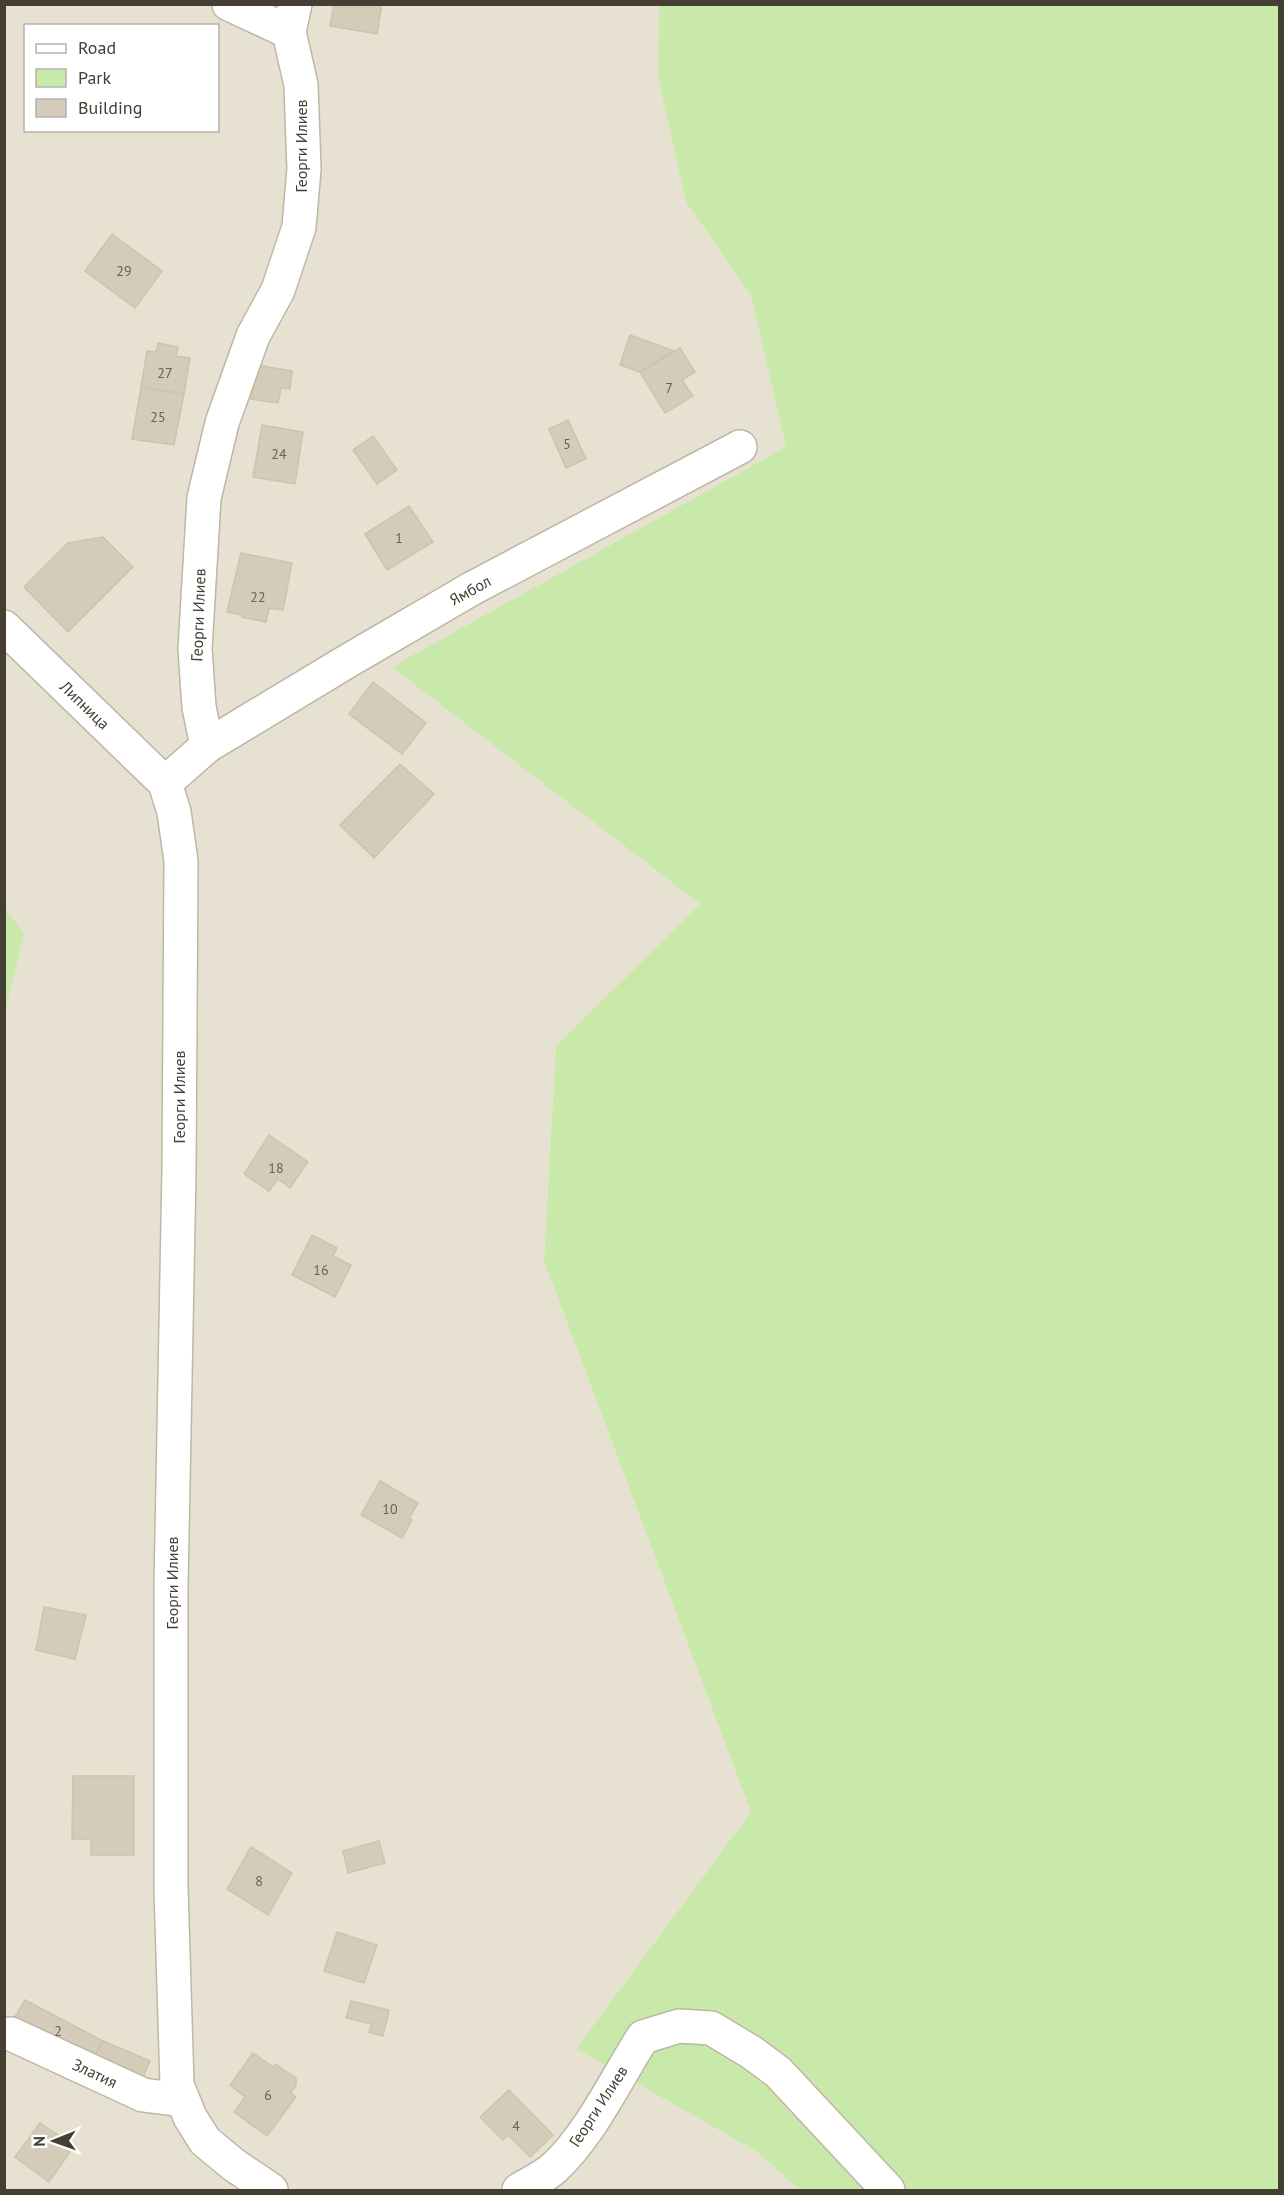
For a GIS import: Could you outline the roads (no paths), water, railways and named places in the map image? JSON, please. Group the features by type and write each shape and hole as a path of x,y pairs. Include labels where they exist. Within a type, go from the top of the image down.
{"street":[{"path":"229,4 292,18"},
{"name":"Георги Илиев","path":"207,746 199,707 195,649 204,498 222,423 253,336 278,290 299,227 304,169 301,85 292,18"},
{"name":"Ямбол","path":"207,746 471,589 740,447"},
{"name":"Липница","path":"4,627 165,783"},
{"path":"165,783 207,746"},
{"name":"Георги Илиев","path":"165,783 174,812 180,861 179,1171 171,1586 171,1888 177,2085 190,2117 205,2141 257,2186"},
{"name":"Георги Илиев","path":"519,2190 552,2169 572,2149 589,2126 643,2037 679,2026 711,2028 751,2052 778,2072 888,2190"},
{"name":"Златия","path":"11,2034 143,2094 183,2100"}]}
